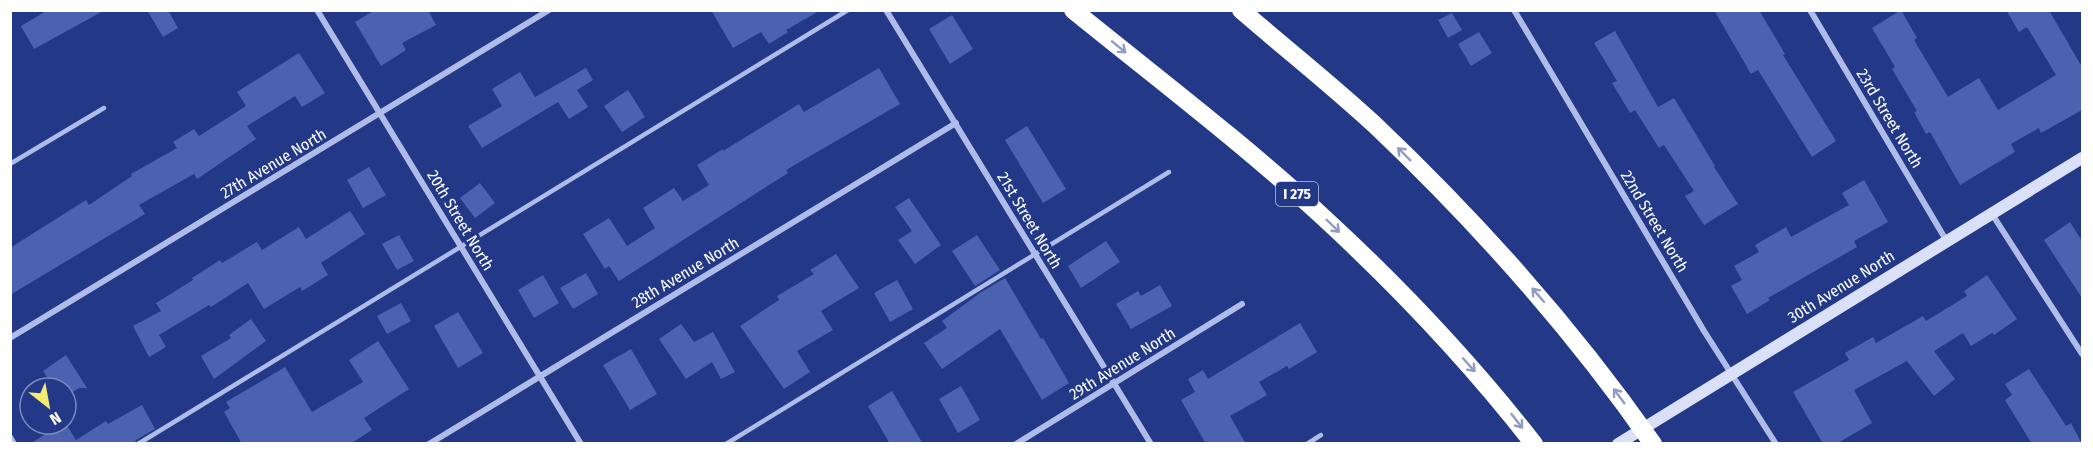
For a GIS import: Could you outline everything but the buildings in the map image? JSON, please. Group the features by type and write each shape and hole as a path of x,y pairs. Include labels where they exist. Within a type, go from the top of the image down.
{"highway":[{"name":"I 275","path":"1073,10 1253,156 1322,216 1446,339 1500,399 1534,444"},
{"path":"1241,10 1383,134 1506,257 1576,340 1653,444"}],"street":[{"name":"20th Street North","path":"317,10 581,444"},
{"name":"27th Avenue North","path":"10,338 549,10"},
{"name":"21st Street North","path":"886,10 1151,444"},
{"name":"22nd Street North","path":"1514,10 1704,331 1776,444"},
{"name":"23rd Street North","path":"1810,10 1946,240"},
{"name":"28th Avenue North","path":"429,444 956,123"},
{"name":"30th Avenue North","path":"1618,444 2082,158"},
{"path":"1992,213 2082,350"},
{"name":"29th Avenue North","path":"1016,444 1242,304"},
{"path":"10,437 14,444"}],"lane":[{"path":"138,444 848,10"},
{"path":"10,164 104,108"},
{"path":"726,444 1169,172"},
{"path":"1307,444 1321,435"}]}
